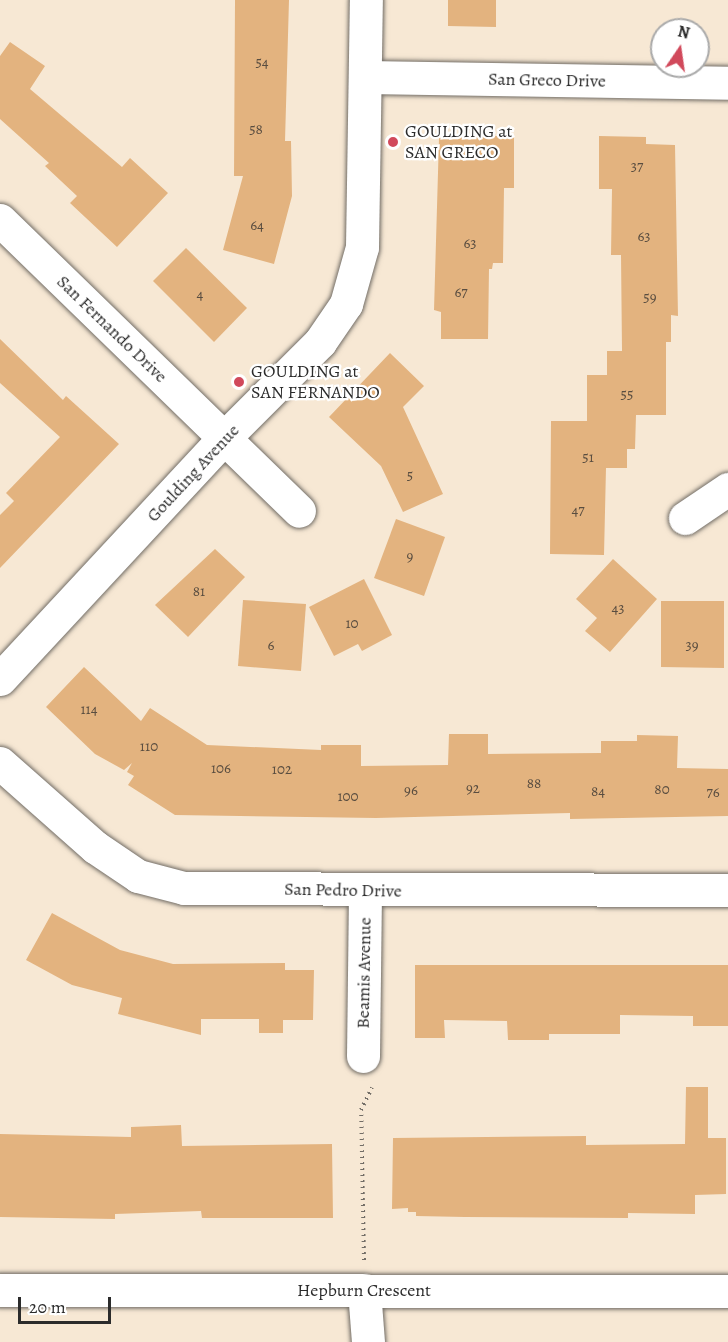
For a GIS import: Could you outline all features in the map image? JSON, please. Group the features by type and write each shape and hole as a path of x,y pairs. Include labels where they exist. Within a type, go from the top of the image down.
{"street":[{"name":"Goulding Avenue","path":"0,679 224,438 320,342 346,304 362,247 366,0"},
{"name":"San Greco Drive","path":"366,77 728,82"},
{"name":"San Fernando Drive","path":"0,220 299,511"},
{"path":"685,518 728,489"},
{"name":"San Pedro Drive","path":"0,763 95,848 138,876 184,888 365,891 728,890"},
{"name":"Beamis Avenue","path":"365,891 368,1070"},
{"name":"Hepburn Crescent","path":"0,1290 728,1291"},
{"path":"364,1290 368,1342"}],"path":[{"path":"364,1290 361,1110 368,1070"}],"building":[{"path":"235,0 289,0 285,141 291,141 292,196 274,264 223,250 243,176 234,176"},
{"path":"448,0 496,0 496,27 448,26"},
{"path":"10,42 45,66 30,89 122,167 130,158 168,193 117,247 70,203 77,196 45,166 49,163 0,119 0,56"},
{"path":"514,136 514,188 504,188 503,263 493,263 492,269 489,269 488,339 441,339 441,312 434,310 439,138"},
{"path":"599,136 646,137 646,144 675,145 678,316 671,315 671,342 666,342 666,415 636,415 635,449 627,449 627,468 606,468 604,555 550,554 551,421 587,421 587,375 607,375 607,351 622,351 621,255 611,255 612,189 599,189"},
{"path":"186,248 247,308 214,342 153,281"},
{"path":"0,339 63,400 66,396 119,444 0,568 0,515 14,501 6,493 60,437 0,383"},
{"path":"390,353 424,386 403,407 443,494 403,512 381,466 329,417"},
{"path":"396,519 445,537 424,596 374,578"},
{"path":"215,549 245,577 188,637 155,605"},
{"path":"613,559 657,599 610,652 585,631 597,618 576,599"},
{"path":"364,579 392,635 362,651 358,644 334,656 309,607"},
{"path":"243,600 306,604 301,671 238,666"},
{"path":"661,601 724,601 724,668 661,667"},
{"path":"84,667 141,721 150,708 207,745 321,750 321,745 361,745 361,766 448,765 449,734 488,734 488,754 601,753 601,741 637,741 637,735 678,736 677,768 728,769 728,816 570,819 570,813 376,818 175,815 128,785 134,776 127,772 132,763 124,770 95,754 46,707"},
{"path":"52,913 120,950 173,964 285,963 285,970 314,970 313,1020 283,1020 283,1033 259,1033 259,1019 201,1019 201,1035 118,1014 122,998 72,985 26,960"},
{"path":"415,965 728,965 728,1026 693,1026 693,1016 620,1015 620,1034 549,1034 549,1040 508,1040 507,1021 444,1020 445,1038 415,1038"},
{"path":"686,1087 708,1087 708,1138 726,1138 726,1194 695,1195 695,1214 628,1213 628,1218 465,1217 416,1216 416,1212 408,1212 408,1208 392,1209 393,1138 586,1136 586,1145 685,1144"},
{"path":"181,1125 182,1146 332,1144 333,1218 202,1218 201,1211 115,1214 115,1219 0,1217 0,1134 131,1137 131,1127"}],"place":[{"name":"GOULDING at SAN GRECO","path":"393,142"},
{"name":"GOULDING at SAN FERNANDO","path":"239,382"}]}
